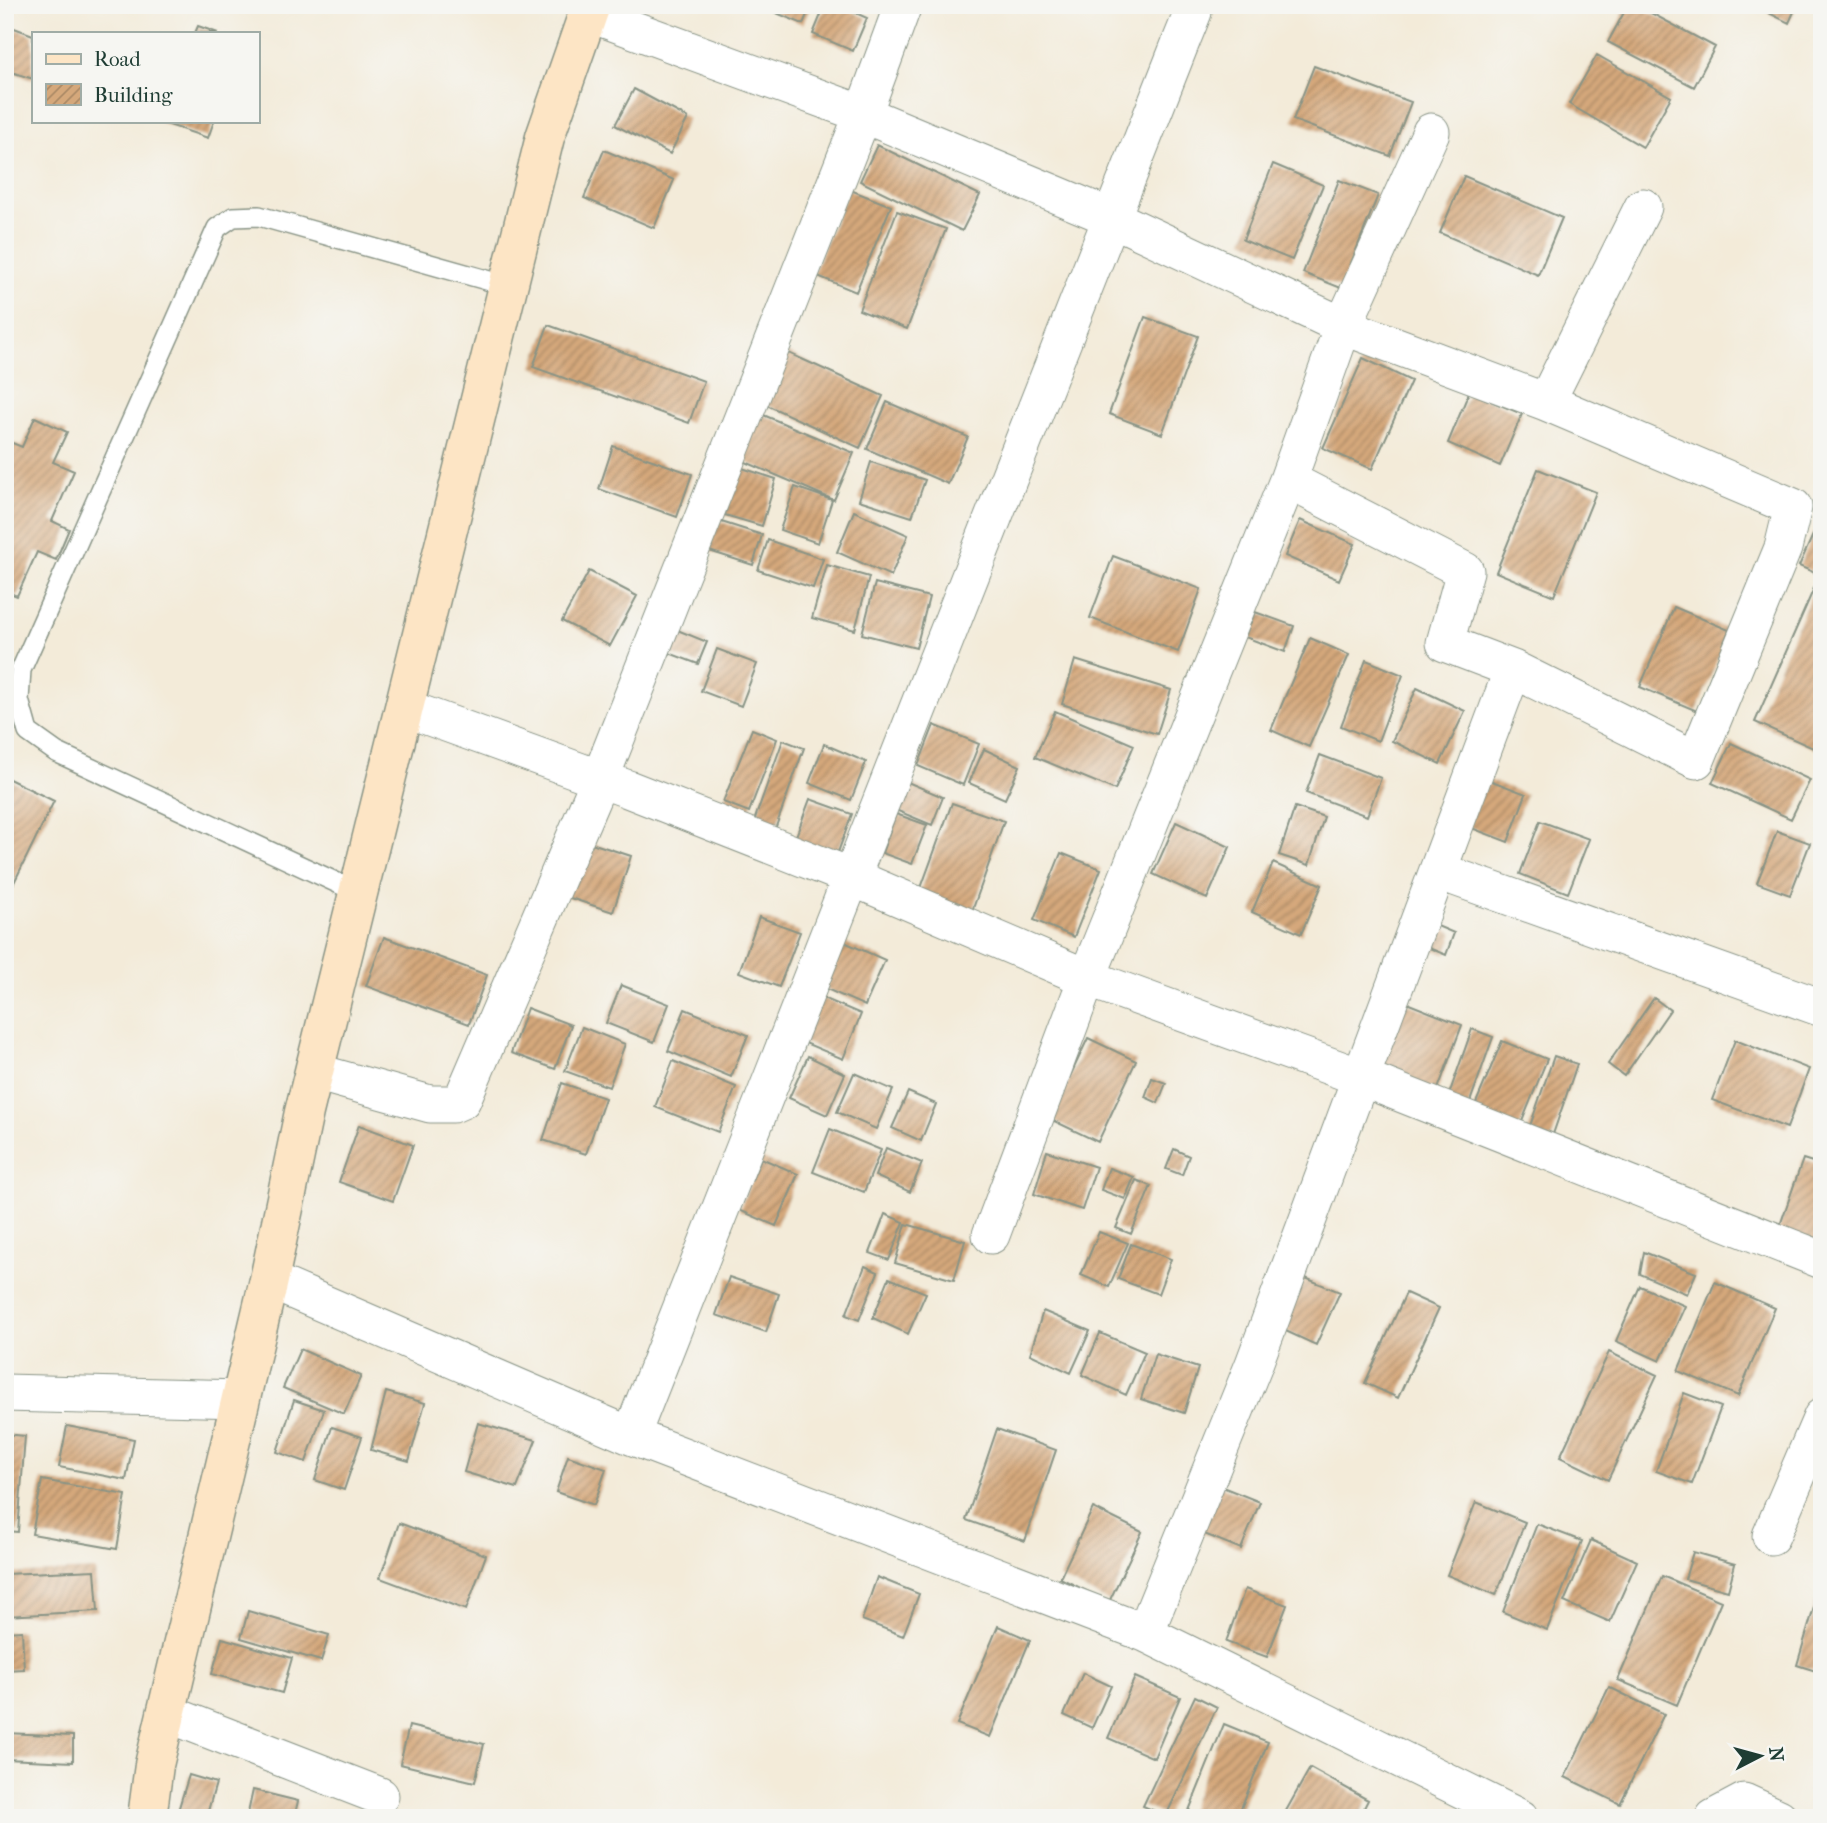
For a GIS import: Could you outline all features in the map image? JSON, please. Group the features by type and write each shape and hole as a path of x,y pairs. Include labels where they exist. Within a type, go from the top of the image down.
{"street":[{"path":"315,1072 430,1104 453,1104 462,1100 600,779 863,114 903,5"},
{"path":"147,1818 154,1765 269,1280 304,1112 545,136 590,9 863,114 1110,217 1343,326 1546,402 1793,507 1783,548 1696,760 1513,669 1445,643 1465,571 1288,480"},
{"path":"631,1436 849,876 1194,12"},
{"path":"991,1235 1087,978 1288,480 1343,326 1432,132"},
{"path":"1546,402 1643,207"},
{"path":"1145,1633 1254,1364 1513,669"},
{"path":"405,708 600,779 849,876 1087,978 1360,1077 1822,1260"},
{"path":"1438,872 1822,1008"},
{"path":"269,1280 631,1436 1145,1633 1520,1818"},
{"path":"5,1393 241,1399"},
{"path":"1771,1536 1822,1417"},
{"path":"166,1713 380,1796"},
{"path":"1714,1818 1744,1802 1779,1818"}],"lane":[{"path":"359,893 56,752 28,732 19,700 21,670 217,228 233,217 259,216 508,286"}],"building":[{"path":"5,5 13,5 6,25 32,35 32,79 5,70"},
{"path":"757,5 811,5 803,24"},
{"path":"825,5 838,5 867,18 853,51 813,34"},
{"path":"1628,5 1636,5 1715,47 1694,87 1608,42"},
{"path":"1753,5 1797,5 1789,23"},
{"path":"198,26 215,32 195,32"},
{"path":"1597,55 1671,97 1643,147 1569,104"},
{"path":"1314,66 1411,102 1390,156 1293,120"},
{"path":"634,89 688,118 670,154 615,125"},
{"path":"160,122 214,122 208,138"},
{"path":"877,145 980,195 962,231 860,181"},
{"path":"604,150 674,180 654,228 584,198"},
{"path":"1273,164 1323,185 1292,260 1243,240"},
{"path":"1464,176 1562,218 1538,275 1440,233"},
{"path":"1339,180 1378,195 1341,288 1303,273"},
{"path":"848,189 891,206 856,292 813,274"},
{"path":"897,211 946,229 907,329 859,310"},
{"path":"1145,317 1198,336 1162,434 1109,414"},
{"path":"548,325 704,381 689,423 533,367"},
{"path":"782,350 883,396 860,448 758,401"},
{"path":"1363,358 1411,381 1372,469 1323,448"},
{"path":"1469,392 1522,414 1500,466 1448,443"},
{"path":"887,402 968,437 948,484 867,449"},
{"path":"761,414 854,453 834,500 741,460"},
{"path":"35,417 67,432 53,462 74,471 52,521 69,529 56,560 37,552 17,596 5,591 5,440 22,447"},
{"path":"613,446 692,474 677,517 599,489"},
{"path":"871,462 925,480 912,517 859,500"},
{"path":"739,467 776,479 762,526 725,515"},
{"path":"1538,469 1596,492 1554,596 1496,572"},
{"path":"795,487 832,500 818,543 780,530"},
{"path":"854,511 908,535 891,576 837,552"},
{"path":"1822,515 1822,576 1799,566"},
{"path":"712,519 762,535 753,565 703,549"},
{"path":"1300,520 1355,544 1339,580 1285,556"},
{"path":"768,540 823,559 813,588 758,570"},
{"path":"1113,556 1201,589 1178,652 1090,618"},
{"path":"827,565 869,577 855,630 812,618"},
{"path":"589,571 637,596 610,646 562,621"},
{"path":"875,583 929,597 916,648 862,634"},
{"path":"1815,586 1822,588 1822,752 1755,722"},
{"path":"1674,607 1729,630 1697,711 1640,687"},
{"path":"1255,612 1294,626 1285,652 1245,637"},
{"path":"670,627 707,642 698,664 661,650"},
{"path":"1310,638 1349,655 1309,747 1271,730"},
{"path":"717,649 757,664 741,706 701,691"},
{"path":"1075,660 1171,690 1157,734 1062,704"},
{"path":"1366,660 1403,675 1378,741 1341,726"},
{"path":"1417,688 1465,711 1440,764 1392,741"},
{"path":"1055,711 1134,745 1115,790 1035,757"},
{"path":"934,725 979,744 963,785 918,766"},
{"path":"752,729 777,739 749,812 723,802"},
{"path":"783,740 804,748 773,835 752,827"},
{"path":"1731,743 1810,780 1791,819 1712,783"},
{"path":"824,744 866,762 851,800 809,783"},
{"path":"984,749 1020,766 1005,799 969,783"},
{"path":"1320,755 1381,778 1367,816 1306,793"},
{"path":"1479,776 1526,794 1508,842 1461,824"},
{"path":"5,777 54,801 5,901"},
{"path":"905,781 943,797 932,825 893,809"},
{"path":"810,799 852,814 834,863 792,847"},
{"path":"952,803 1004,821 970,917 917,899"},
{"path":"1295,807 1324,817 1309,865 1279,855"},
{"path":"896,814 927,825 912,864 882,853"},
{"path":"1540,821 1589,839 1568,893 1520,874"},
{"path":"1176,822 1230,847 1207,899 1153,874"},
{"path":"1777,831 1810,843 1790,895 1757,883"},
{"path":"579,839 631,856 613,912 561,895"},
{"path":"1061,853 1101,869 1074,937 1034,920"},
{"path":"1273,863 1322,885 1301,934 1252,912"},
{"path":"759,917 800,932 779,987 739,972"},
{"path":"1423,920 1454,933 1446,955 1414,942"},
{"path":"384,937 487,975 469,1024 366,986"},
{"path":"842,941 885,960 865,1006 822,987"},
{"path":"621,985 669,1004 654,1042 606,1023"},
{"path":"816,995 861,1014 843,1059 798,1040"},
{"path":"1394,998 1462,1025 1435,1097 1366,1070"},
{"path":"1654,998 1670,1010 1624,1076 1608,1064"},
{"path":"527,1008 571,1025 555,1069 511,1053"},
{"path":"685,1009 748,1035 731,1077 668,1051"},
{"path":"582,1027 625,1044 609,1087 565,1071"},
{"path":"1472,1029 1493,1037 1466,1113 1445,1106"},
{"path":"1088,1038 1136,1061 1098,1142 1050,1119"},
{"path":"1735,1040 1809,1069 1787,1128 1712,1100"},
{"path":"1502,1041 1547,1059 1517,1134 1471,1115"},
{"path":"808,1056 845,1074 827,1115 789,1098"},
{"path":"1554,1056 1577,1064 1551,1140 1528,1132"},
{"path":"673,1061 736,1087 718,1132 655,1107"},
{"path":"854,1073 893,1090 876,1129 837,1112"},
{"path":"1152,1078 1166,1083 1158,1103 1145,1097"},
{"path":"562,1083 605,1098 586,1154 543,1140"},
{"path":"908,1092 936,1104 921,1141 892,1128"},
{"path":"359,1125 413,1145 393,1201 339,1182"},
{"path":"830,1129 881,1150 864,1192 813,1172"},
{"path":"886,1148 922,1163 910,1192 875,1176"},
{"path":"1174,1149 1189,1156 1182,1175 1166,1169"},
{"path":"1047,1151 1096,1167 1082,1210 1034,1194"},
{"path":"761,1158 798,1174 776,1226 739,1210"},
{"path":"1803,1159 1822,1165 1822,1256 1775,1240"},
{"path":"1109,1168 1134,1177 1125,1199 1101,1190"},
{"path":"1136,1180 1151,1186 1131,1234 1116,1228"},
{"path":"885,1214 904,1222 889,1260 870,1253"},
{"path":"906,1224 965,1241 954,1280 895,1263"},
{"path":"1099,1232 1128,1243 1109,1287 1081,1275"},
{"path":"1131,1244 1171,1259 1158,1294 1118,1279"},
{"path":"1644,1252 1696,1273 1687,1294 1640,1274"},
{"path":"865,1266 878,1272 859,1320 846,1315"},
{"path":"1298,1275 1340,1292 1316,1345 1279,1328"},
{"path":"729,1277 779,1294 766,1332 716,1315"},
{"path":"889,1278 926,1293 908,1334 873,1318"},
{"path":"1715,1282 1775,1308 1738,1396 1678,1371"},
{"path":"1640,1286 1685,1306 1660,1361 1616,1341"},
{"path":"1406,1293 1439,1308 1398,1398 1365,1383"},
{"path":"1043,1311 1090,1331 1071,1373 1030,1354"},
{"path":"1100,1333 1145,1352 1126,1395 1082,1375"},
{"path":"300,1349 361,1376 344,1414 283,1388"},
{"path":"1609,1352 1657,1375 1608,1480 1560,1457"},
{"path":"1155,1354 1198,1368 1184,1413 1141,1399"},
{"path":"386,1392 425,1403 409,1461 371,1450"},
{"path":"1684,1393 1721,1407 1692,1484 1656,1471"},
{"path":"294,1400 324,1410 306,1462 277,1452"},
{"path":"478,1423 536,1440 517,1488 464,1472"},
{"path":"67,1426 134,1439 126,1480 59,1467"},
{"path":"332,1427 362,1437 344,1490 315,1480"},
{"path":"997,1429 1056,1450 1025,1541 966,1520"},
{"path":"5,1434 25,1436 18,1532 5,1531"},
{"path":"568,1456 606,1469 594,1505 556,1492"},
{"path":"42,1480 126,1495 117,1549 32,1534"},
{"path":"1210,1482 1260,1502 1241,1549 1192,1529"},
{"path":"1476,1502 1525,1522 1496,1595 1447,1575"},
{"path":"1093,1508 1142,1532 1109,1602 1060,1578"},
{"path":"399,1523 486,1555 466,1610 380,1578"},
{"path":"1537,1524 1582,1541 1547,1630 1503,1612"},
{"path":"1591,1540 1637,1561 1610,1622 1564,1602"},
{"path":"1693,1552 1735,1564 1728,1591 1685,1579"},
{"path":"95,1570 98,1611 5,1616 5,1574"},
{"path":"1662,1576 1721,1601 1677,1705 1618,1680"},
{"path":"877,1577 919,1594 903,1636 862,1620"},
{"path":"1822,1584 1822,1673 1797,1665"},
{"path":"1245,1589 1287,1605 1267,1657 1226,1642"},
{"path":"248,1611 329,1635 321,1661 241,1638"},
{"path":"998,1626 1030,1640 990,1737 957,1724"},
{"path":"22,1631 24,1669 5,1670 5,1632"},
{"path":"222,1638 292,1658 282,1693 212,1674"},
{"path":"1083,1673 1111,1686 1092,1728 1064,1715"},
{"path":"1135,1677 1180,1697 1154,1758 1108,1738"},
{"path":"1609,1687 1664,1714 1620,1804 1565,1777"},
{"path":"1195,1696 1217,1707 1166,1816 1143,1806"},
{"path":"1224,1724 1268,1742 1237,1818 1200,1818 1188,1813"},
{"path":"409,1726 484,1744 475,1782 400,1764"},
{"path":"5,1733 73,1736 73,1762 5,1759"},
{"path":"1310,1768 1368,1800 1359,1818 1282,1818"},
{"path":"189,1775 216,1783 206,1818 190,1818 177,1814"},
{"path":"253,1790 298,1801 294,1818 270,1818 248,1813"}]}
